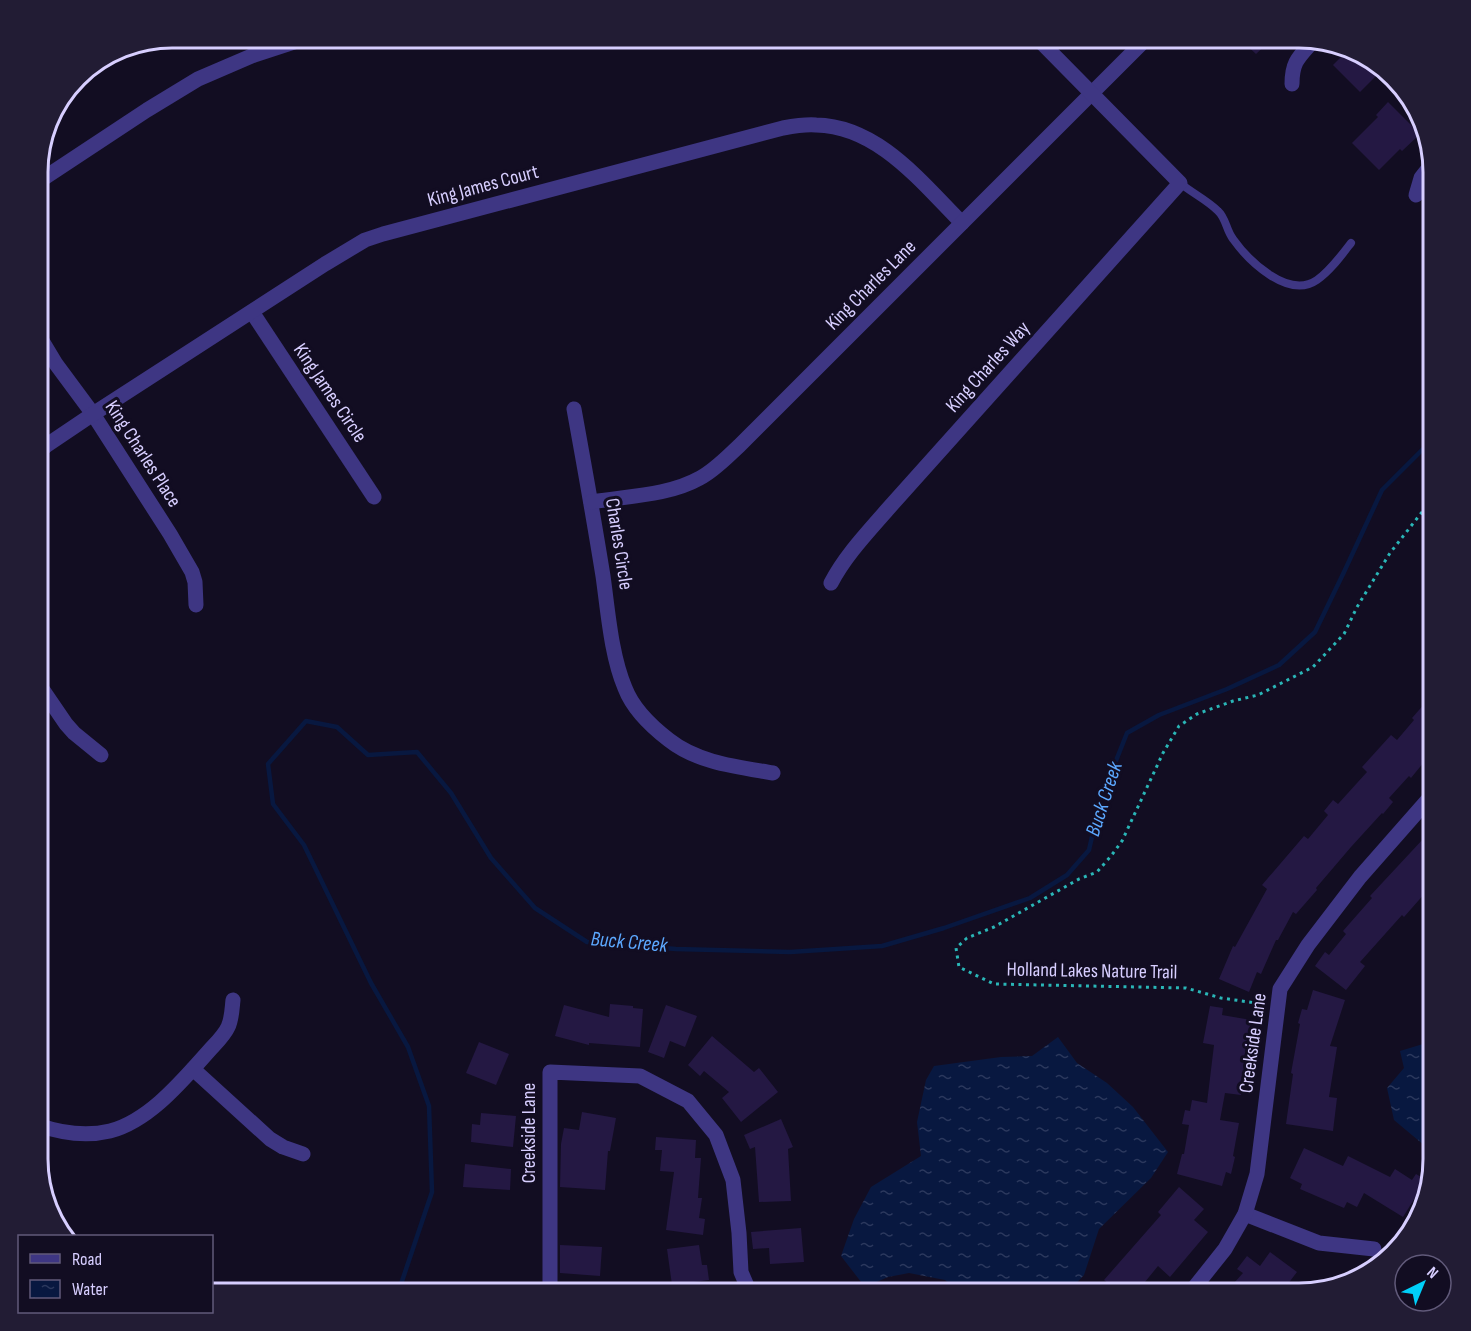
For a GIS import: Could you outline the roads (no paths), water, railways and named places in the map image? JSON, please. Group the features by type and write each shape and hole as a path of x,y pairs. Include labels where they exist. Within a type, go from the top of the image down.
{"street":[{"path":"48,175 198,79 275,48"},
{"path":"1047,48 1180,183"},
{"name":"King Charles Lane","path":"591,502 659,492 687,484 712,470 739,446 1137,48"},
{"path":"1292,84 1293,65 1307,48"},
{"name":"King James Court","path":"48,444 365,240 783,128 803,125 835,127 871,141 903,164 962,223"},
{"path":"1416,195 1423,175"},
{"name":"King Charles Way","path":"831,583 847,557 887,510 1180,183"},
{"name":"King James Circle","path":"252,312 374,497"},
{"name":"King Charles Place","path":"48,351 93,414 170,534 192,572 196,605"},
{"name":"Charles Circle","path":"574,409 610,624 624,685 638,710 670,741 705,759 773,773"},
{"path":"48,698 74,733 101,755"},
{"name":"Creekside Lane","path":"1198,1283 1226,1249 1245,1214 1257,1174 1280,989 1308,945 1360,878 1423,806"},
{"path":"48,1128 67,1133 97,1133 124,1126 145,1114 194,1069 221,1037 228,1027 233,1000"},
{"path":"194,1069 268,1137 283,1147 303,1154"},
{"name":"Creekside Lane","path":"550,1283 550,1072 640,1076 688,1101 716,1135 733,1180 741,1272 746,1283"},
{"path":"1245,1214 1319,1244 1374,1249"}],"lane":[{"path":"1180,183 1219,212 1230,236 1253,262 1273,278 1286,284 1302,285 1315,282 1351,243"}],"water":[{"path":"1058,1037 1077,1063 1107,1083 1133,1107 1168,1152 1151,1178 1099,1229 1084,1275 1076,1283 949,1283 945,1280 909,1273 888,1277 874,1283 862,1283 841,1256 854,1219 871,1187 921,1156 917,1122 926,1080 934,1066 1001,1057 1032,1056"},
{"path":"1423,1044 1423,1144 1394,1120 1387,1088 1404,1068 1400,1051"}],"waterway":[{"name":"Buck Creek","path":"401,1283 432,1192 429,1106 408,1047 371,983 304,845 273,804 268,764 306,721 337,727 368,755 417,752 451,793 491,858 535,908 587,942 676,949 790,952 882,946 944,928 1030,898 1067,875 1089,850 1100,801 1127,733 1159,715 1227,689 1279,665 1315,632 1382,490 1423,449"}]}
